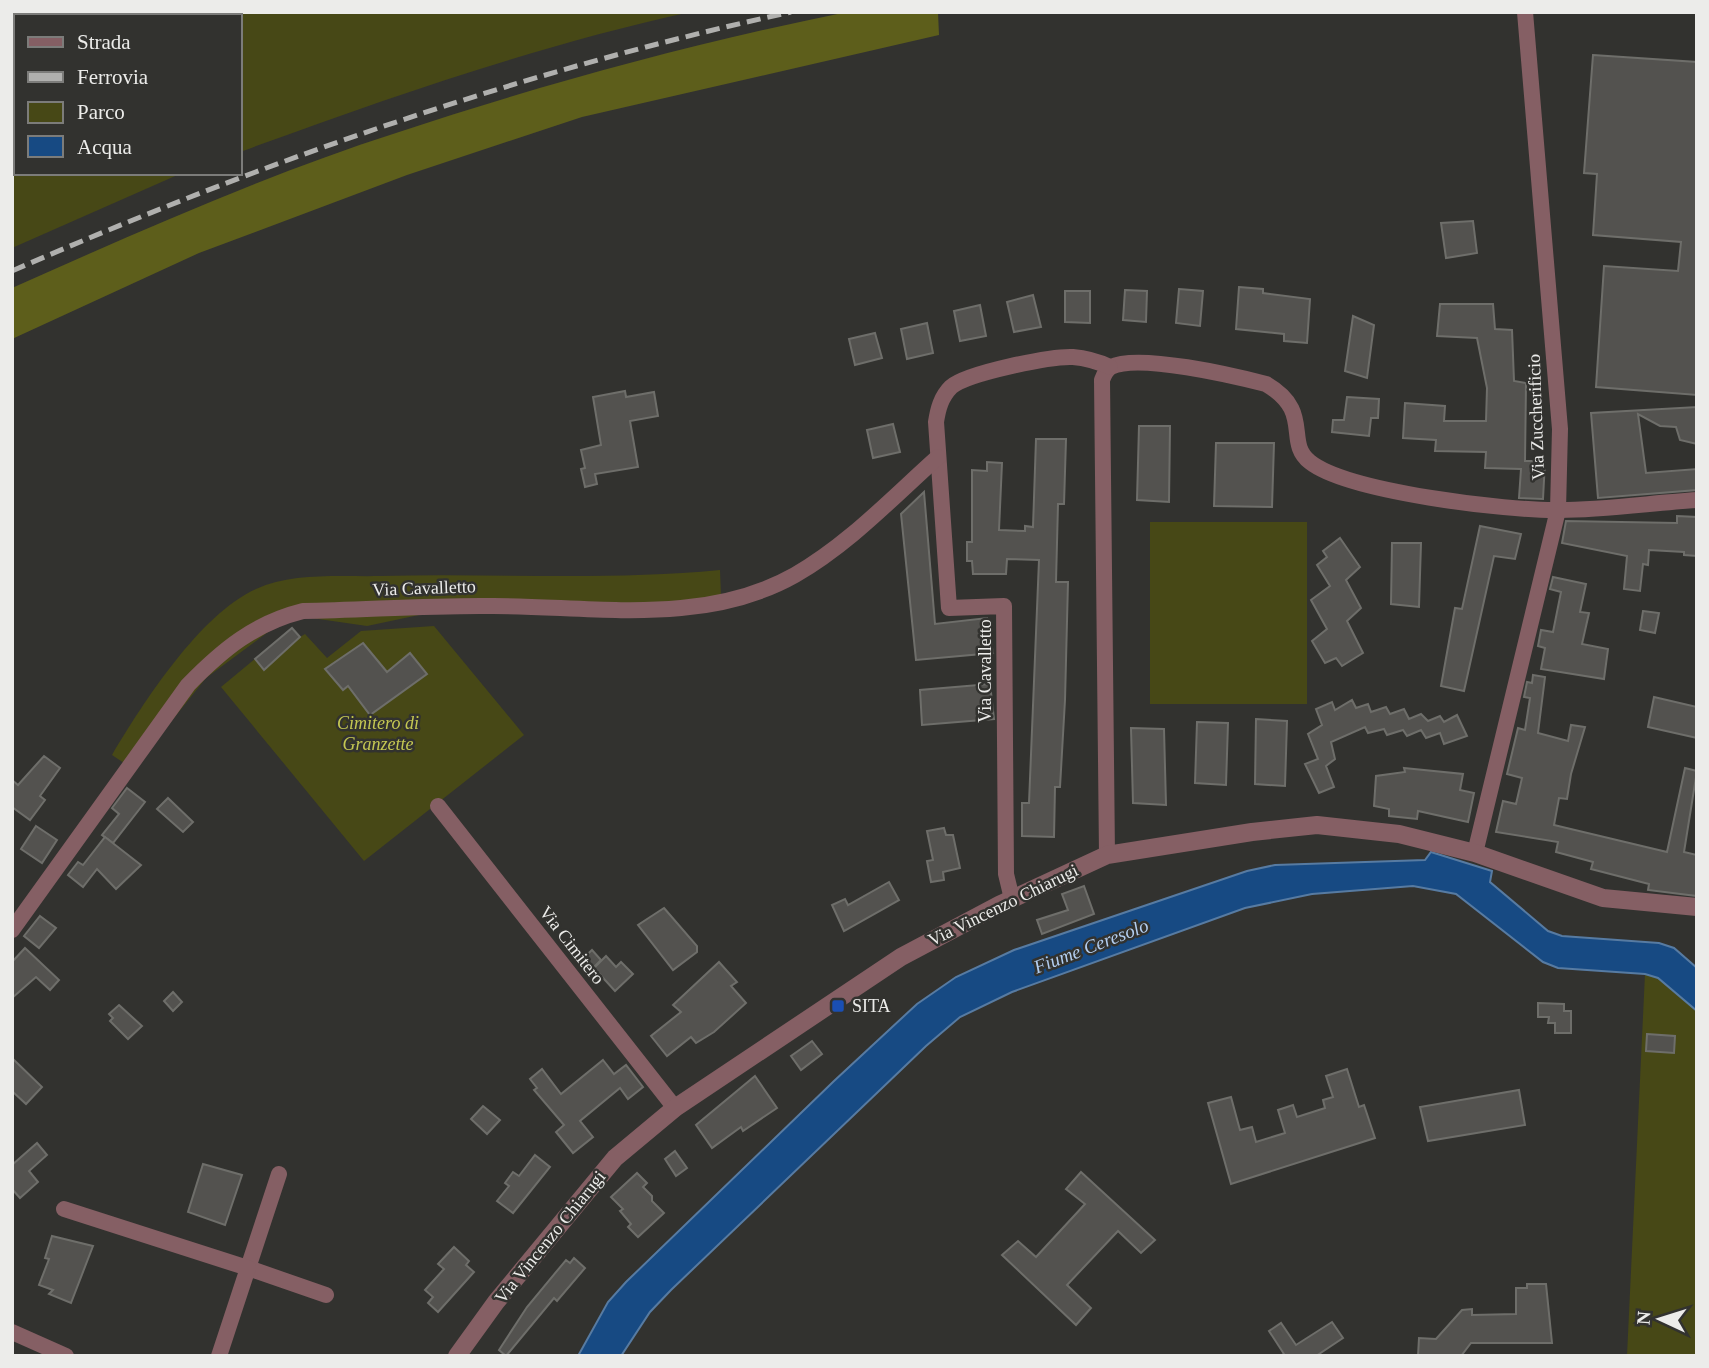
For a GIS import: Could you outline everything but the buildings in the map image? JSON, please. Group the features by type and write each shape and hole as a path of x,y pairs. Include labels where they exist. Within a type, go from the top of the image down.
{"street":[{"name":"Via Zuccherificio","path":"1475,853 1558,510 1560,429 1525,12"},
{"name":"Via Cavalletto","path":"1012,899 1006,874 1004,606 949,608 938,457 939,406 950,388 961,380 1072,357 1110,367 1120,364 1167,364 1266,384 1280,392 1294,410 1298,444 1309,462 1359,485 1458,501 1558,510 1697,500"},
{"path":"1107,855 1102,380 1110,367"},
{"name":"Via Cavalletto","path":"12,930 188,685 219,653 251,630 275,618 303,611 415,606 627,612 688,607 749,594 793,576 834,550 938,457"},
{"name":"Via Cimitero","path":"438,806 675,1108"},
{"name":"Via Vincenzo Chiarugi","path":"457,1356 503,1292 615,1158 675,1108 901,957 1012,899 1107,855 1252,832 1317,825 1399,834 1475,853 1603,898 1697,907"},
{"path":"219,1356 279,1174"},
{"path":"64,1209 326,1295"},
{"path":"12,1332 66,1356"}],"green space":[{"path":"12,12 690,12 575,41 462,74 242,151 242,14 14,14 14,175 177,175 12,248"},
{"path":"1150,522 1307,522 1307,704 1150,704"},
{"path":"720,570 721,596 668,606 452,608 367,626 291,615 206,678 133,769 112,755 156,686 194,639 235,601 270,584 318,576 593,576"},
{"name":"Cimitero di Granzette","path":"434,626 524,735 364,861 221,687 292,628 300,637 305,634 327,658 361,631"},
{"path":"1645,974 1658,978 1697,1011 1697,1356 1627,1356"}],"shaded area":[{"path":"847,12 938,12 939,35 582,117 407,175 199,253 12,339 12,288 154,225 298,167 563,81 733,37"}],"water":[{"name":"Fiume Ceresolo","path":"1431,852 1492,871 1490,882 1548,931 1562,936 1659,943 1674,948 1697,968 1697,1011 1658,978 1645,974 1558,968 1543,962 1456,894 1413,886 1312,894 1245,908 1012,992 960,1017 926,1046 671,1290 650,1312 621,1356 578,1356 608,1302 626,1282 917,1004 956,977 1014,950 1247,871 1275,865 1425,860"}],"railway":[{"path":"12,271 202,192 395,122 591,62 791,12"}],"place":[{"name":"SITA","path":"838,1006"}]}
